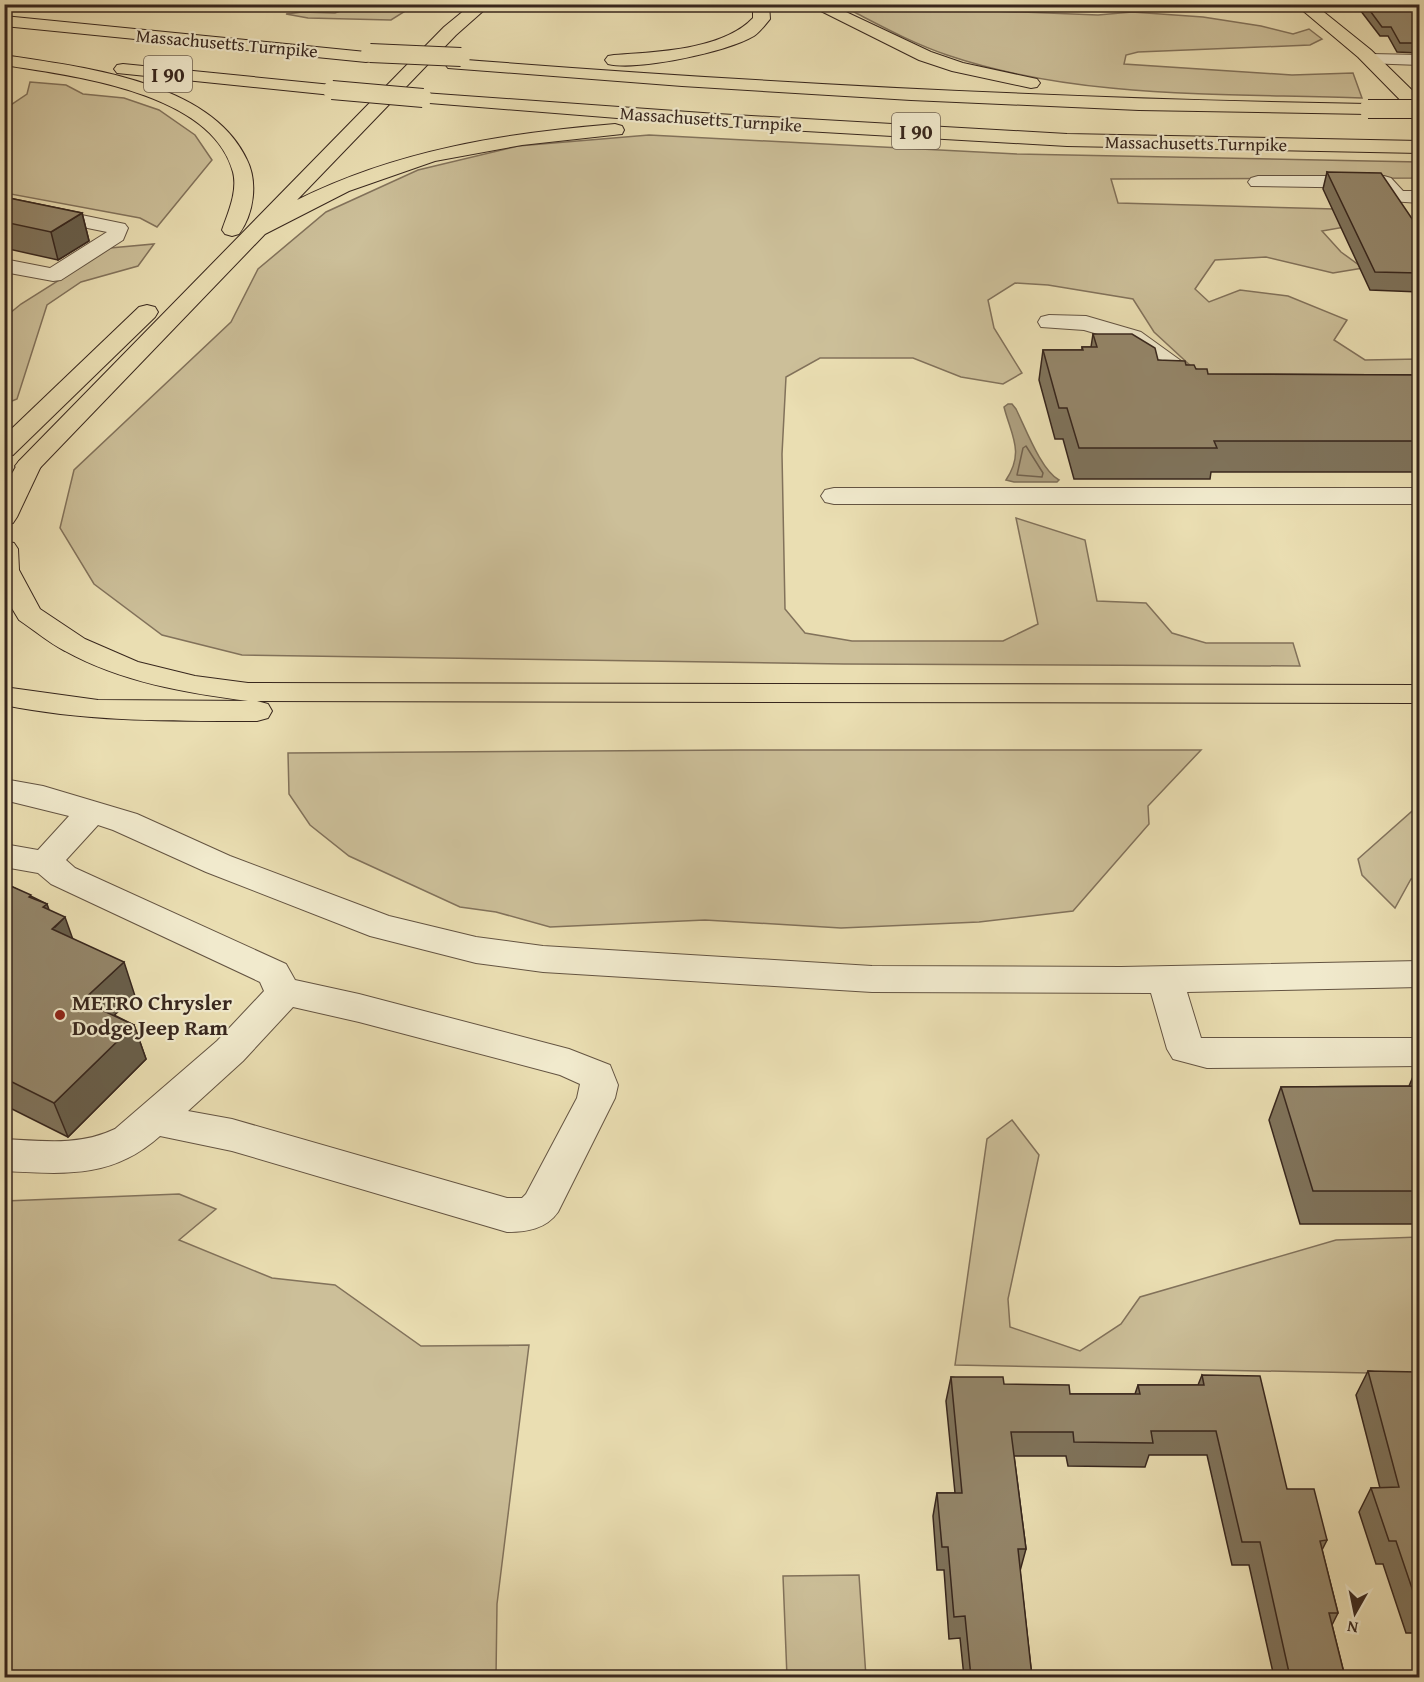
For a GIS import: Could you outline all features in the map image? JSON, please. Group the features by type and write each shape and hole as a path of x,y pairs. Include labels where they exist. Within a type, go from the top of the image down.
{"main road":[{"path":"4,450 443,22 465,4"},
{"path":"4,491 444,38 483,4"},
{"path":"458,61 586,61 634,59 686,52 718,45 752,30 762,20 761,4"},
{"path":"815,4 926,56 1011,80 1118,95 1245,106"},
{"path":"1303,4 1371,59 1419,109"},
{"name":"Massachusetts Turnpike","path":"4,21 279,48 773,87 1116,103 1419,109"},
{"path":"4,58 112,80 155,93 213,126 228,140 238,156 244,174 242,200 232,230"},
{"name":"Massachusetts Turnpike","path":"4,58 423,98 717,120 1067,140 1415,147"},
{"path":"259,228 311,200 371,174 493,142 561,134 687,129 1067,140"},
{"path":"4,517 28,466"},
{"path":"4,549 5,570 29,614 75,645 128,668 195,685 248,692 1419,694"},
{"path":"4,696 26,701 94,709 210,711 1419,712"}],"lane":[{"path":"1371,59 1419,60"},
{"path":"1258,182 1390,190 1419,197"},
{"path":"1390,190 1419,182"},
{"path":"4,205 118,228 117,236 53,275 4,265"},
{"path":"1049,322 1086,323 1133,337 1210,392 1222,392"},
{"path":"834,496 1419,496"},
{"path":"4,789 44,797 125,822 218,864 382,927 476,950 543,959 872,979 1165,979 1419,974"},
{"path":"48,864 52,855 91,812"},
{"path":"4,855 48,864 63,876 273,973 282,991 278,1001 230,1051 129,1140 105,1152 72,1158 4,1155"},
{"path":"1165,979 1186,1049 1207,1054 1419,1052"},
{"path":"153,1119 232,1135 507,1215 525,1215 536,1212 596,1098 599,1085 597,1075 569,1063 359,1008 282,991"}],"shaded area":[{"path":"962,4 969,10 1098,15 1132,12 1203,17 1261,26 1293,34 1309,29 1322,39 1310,45 1138,52 1126,55 1124,64 1292,75 1353,73 1362,98 1153,92 1049,80 997,70 935,51 852,11 849,5"},
{"path":"355,5 415,5 391,20 308,18 286,14 335,13"},
{"path":"30,82 66,85 83,94 124,98 159,110 195,135 212,160 157,227 140,218 5,193 5,109 27,94"},
{"path":"649,135 1017,154 1419,162 1419,178 1111,179 1118,203 1372,210 1379,221 1322,231 1341,252 1363,268 1333,273 1266,257 1215,260 1195,289 1209,302 1240,290 1288,296 1347,320 1334,340 1365,360 1419,359 1419,378 1206,380 1154,332 1133,299 1048,285 1015,283 988,300 994,328 1022,373 1003,384 961,377 913,358 820,358 786,377 782,454 785,609 805,633 852,641 1003,641 1038,624 1016,518 1085,540 1097,601 1146,603 1172,633 1206,643 1293,643 1300,666 844,664 242,655 162,635 94,584 60,528 74,470 231,322 258,269 326,212 418,170 518,146"},
{"path":"154,244 138,266 81,282 47,305 17,399 5,404 4,318 21,304 110,248"},
{"path":"1201,750 1148,806 1149,824 1073,911 979,922 841,928 705,920 550,927 496,912 460,907 349,856 310,825 289,794 288,753"},
{"path":"1419,805 1419,879 1411,879 1395,908 1362,875 1358,859"},
{"path":"1012,1120 1039,1155 1008,1299 1010,1327 1080,1351 1121,1324 1140,1297 1336,1240 1419,1237 1419,1374 955,1365 987,1139"},
{"path":"179,1194 216,1209 179,1240 272,1278 335,1285 421,1346 529,1345 497,1604 496,1677 5,1677 5,1201"},
{"path":"859,1575 866,1677 787,1677 783,1576"}],"water":[{"path":"1012,404 1016,409 1040,458 1052,475 1059,480 1057,482 1006,480 1012,470 1016,452 1004,407"}],"building":[{"path":"1365,4 1419,4 1419,43 1400,43 1391,27 1382,27"},
{"path":"1327,172 1381,173 1419,229 1419,273 1375,272"},
{"path":"4,197 82,213 51,232 4,222"},
{"path":"1093,334 1132,334 1155,348 1158,360 1185,361 1186,365 1194,365 1196,369 1207,369 1208,374 1419,375 1419,441 1214,441 1217,448 1079,448 1067,408 1059,408 1043,350 1083,350 1082,347 1097,347"},
{"name":"METRO Chrysler Dodge Jeep Ram","path":"4,883 31,895 29,897 47,904 43,907 65,917 52,929 124,962 82,1001 134,1025 54,1103 4,1078"},
{"path":"1419,1086 1419,1191 1313,1191 1281,1087"},
{"path":"1368,1371 1418,1372 1419,1609 1396,1541 1389,1541 1371,1488 1399,1487"},
{"path":"1202,1375 1260,1376 1287,1489 1314,1489 1327,1540 1320,1541 1338,1613 1329,1613 1345,1677 1290,1677 1260,1542 1242,1542 1216,1431 1151,1431 1153,1443 1074,1442 1073,1432 1011,1432 1026,1549 1018,1549 1032,1677 971,1677 965,1616 954,1617 948,1547 942,1547 937,1493 962,1493 951,1377 1003,1377 1004,1384 1069,1385 1070,1394 1140,1394 1138,1385 1204,1385"}],"place":[{"name":"METRO Chrysler Dodge Jeep Ram","path":"60,1015"}]}
